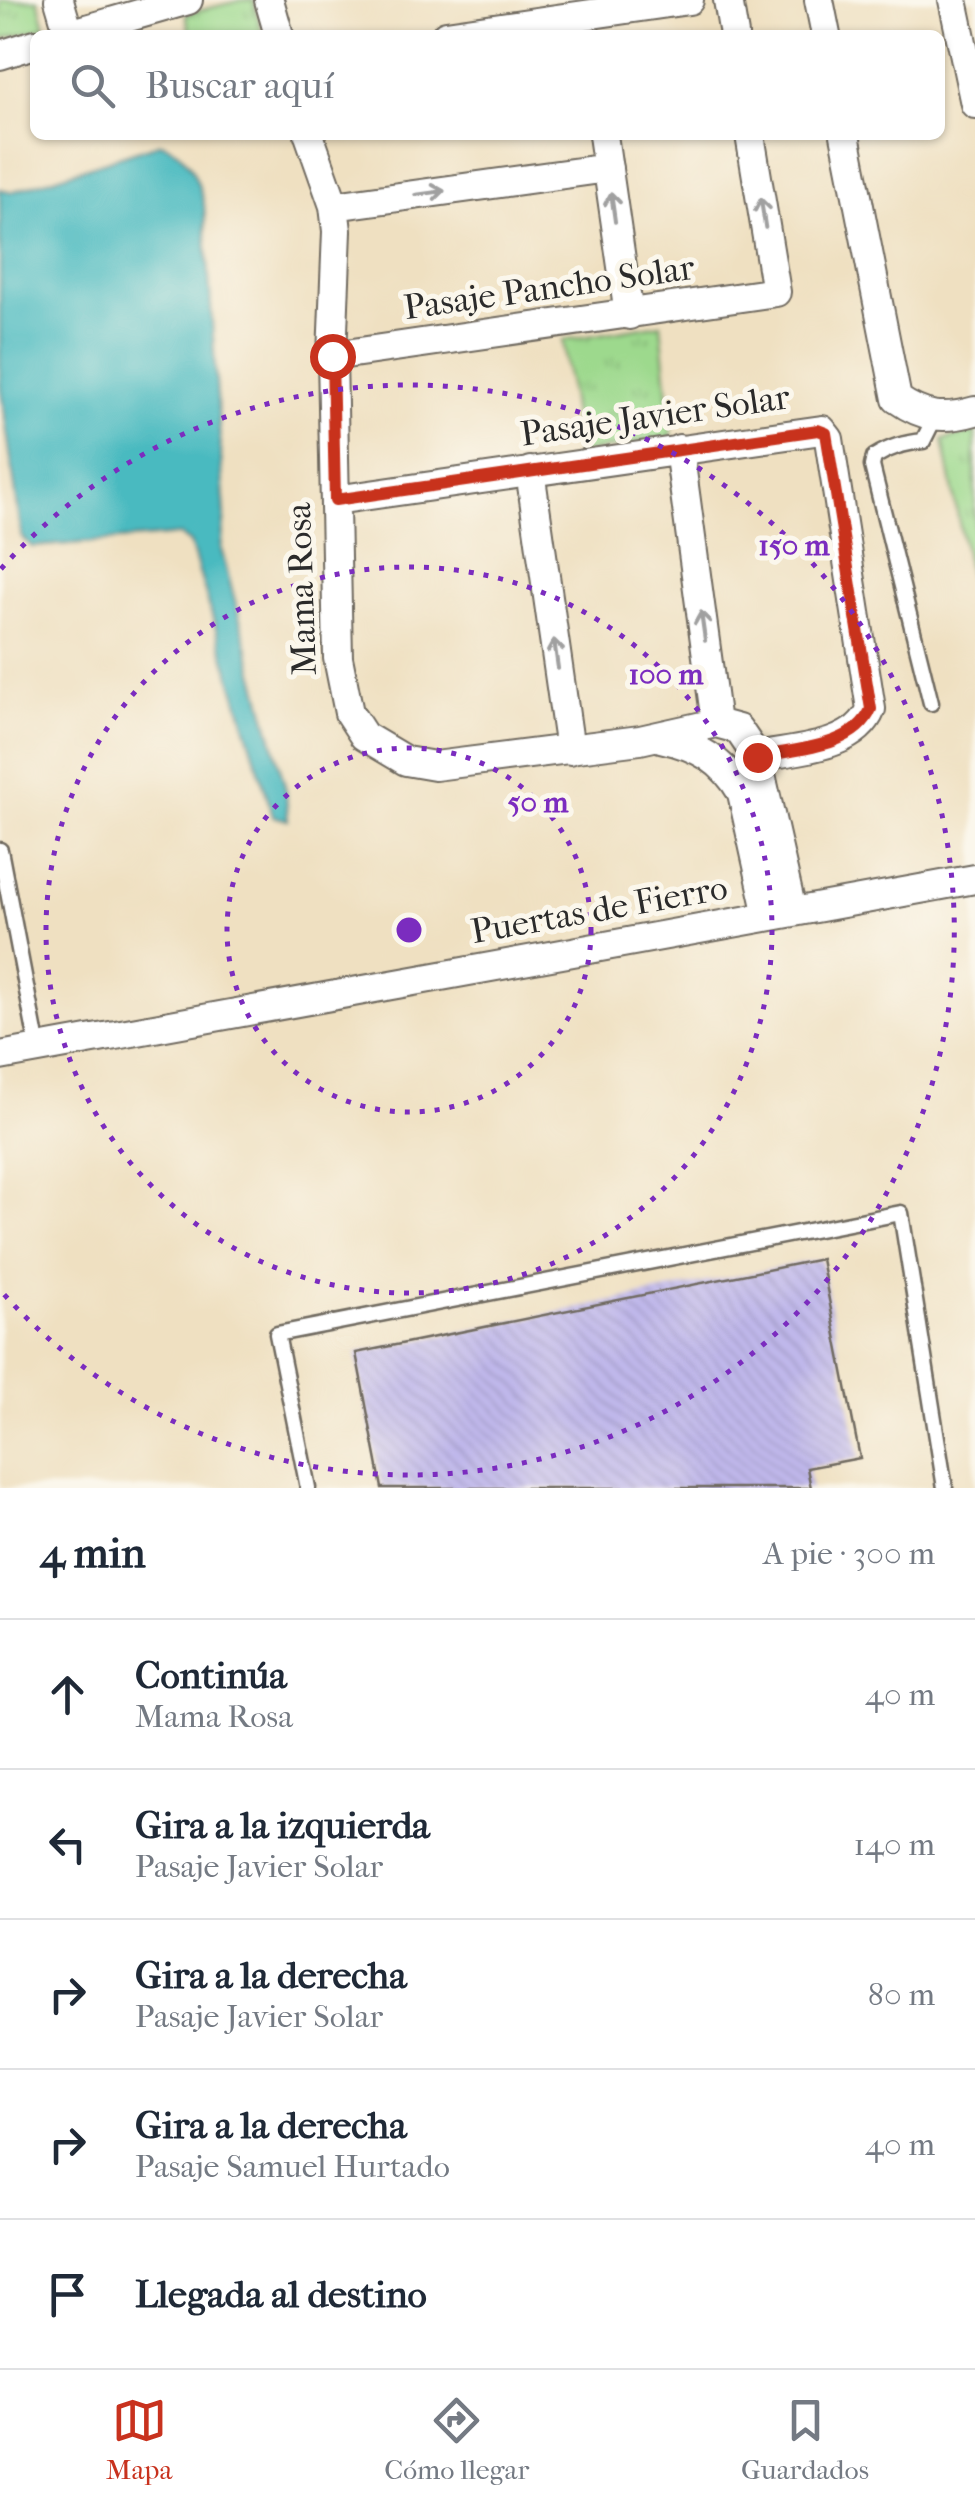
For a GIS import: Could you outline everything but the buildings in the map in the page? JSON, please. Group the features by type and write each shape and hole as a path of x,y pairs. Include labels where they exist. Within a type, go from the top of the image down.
{"street":[{"path":"59,0 67,30"},
{"path":"82,30 188,0"},
{"path":"270,0 278,30"},
{"path":"481,30 689,0"},
{"path":"728,0 733,30"},
{"path":"819,0 825,30"},
{"path":"952,0 975,104"},
{"path":"0,55 30,46"},
{"name":"Mama Rosa","path":"311,140 334,206 337,255 332,356 338,658 349,713 364,736 392,755 418,765 570,750 657,737 716,723"},
{"path":"604,140 629,316"},
{"name":"Pasaje Pancho Solar","path":"332,356 776,292 751,140"},
{"path":"846,140 897,399 920,415 951,418 975,410"},
{"path":"334,206 608,168"},
{"name":"Pasaje Javier Solar","path":"335,500 818,430 826,433 871,709 866,723 847,737 757,757"},
{"path":"679,449 716,723 738,729 757,757 781,914"},
{"path":"530,471 570,750"},
{"name":"Mama Rosa","path":"657,737 690,744 723,765 734,779 781,914"},
{"name":"Puertas de Fierro","path":"0,1056 975,879"}],"lane":[{"path":"931,703 872,466 874,457 882,452 903,443 923,441 935,416"},
{"path":"0,850 38,1049"},
{"path":"308,1488 277,1334 900,1213 945,1488"}],"green space":[{"path":"0,0 38,0 45,27 0,40"},
{"path":"253,0 262,30 189,30 186,14"},
{"path":"661,324 672,437 578,454 563,340"},
{"path":"975,432 975,605 943,440"}],"water":[{"path":"161,143 185,159 204,204 225,515 221,549 286,790 288,820 273,816 190,543 179,535 32,547 22,537 0,383 0,189 11,192"}],"route":[{"path":"332,356 335,500 818,430 826,433 871,709 866,723 847,737 757,757"}]}
